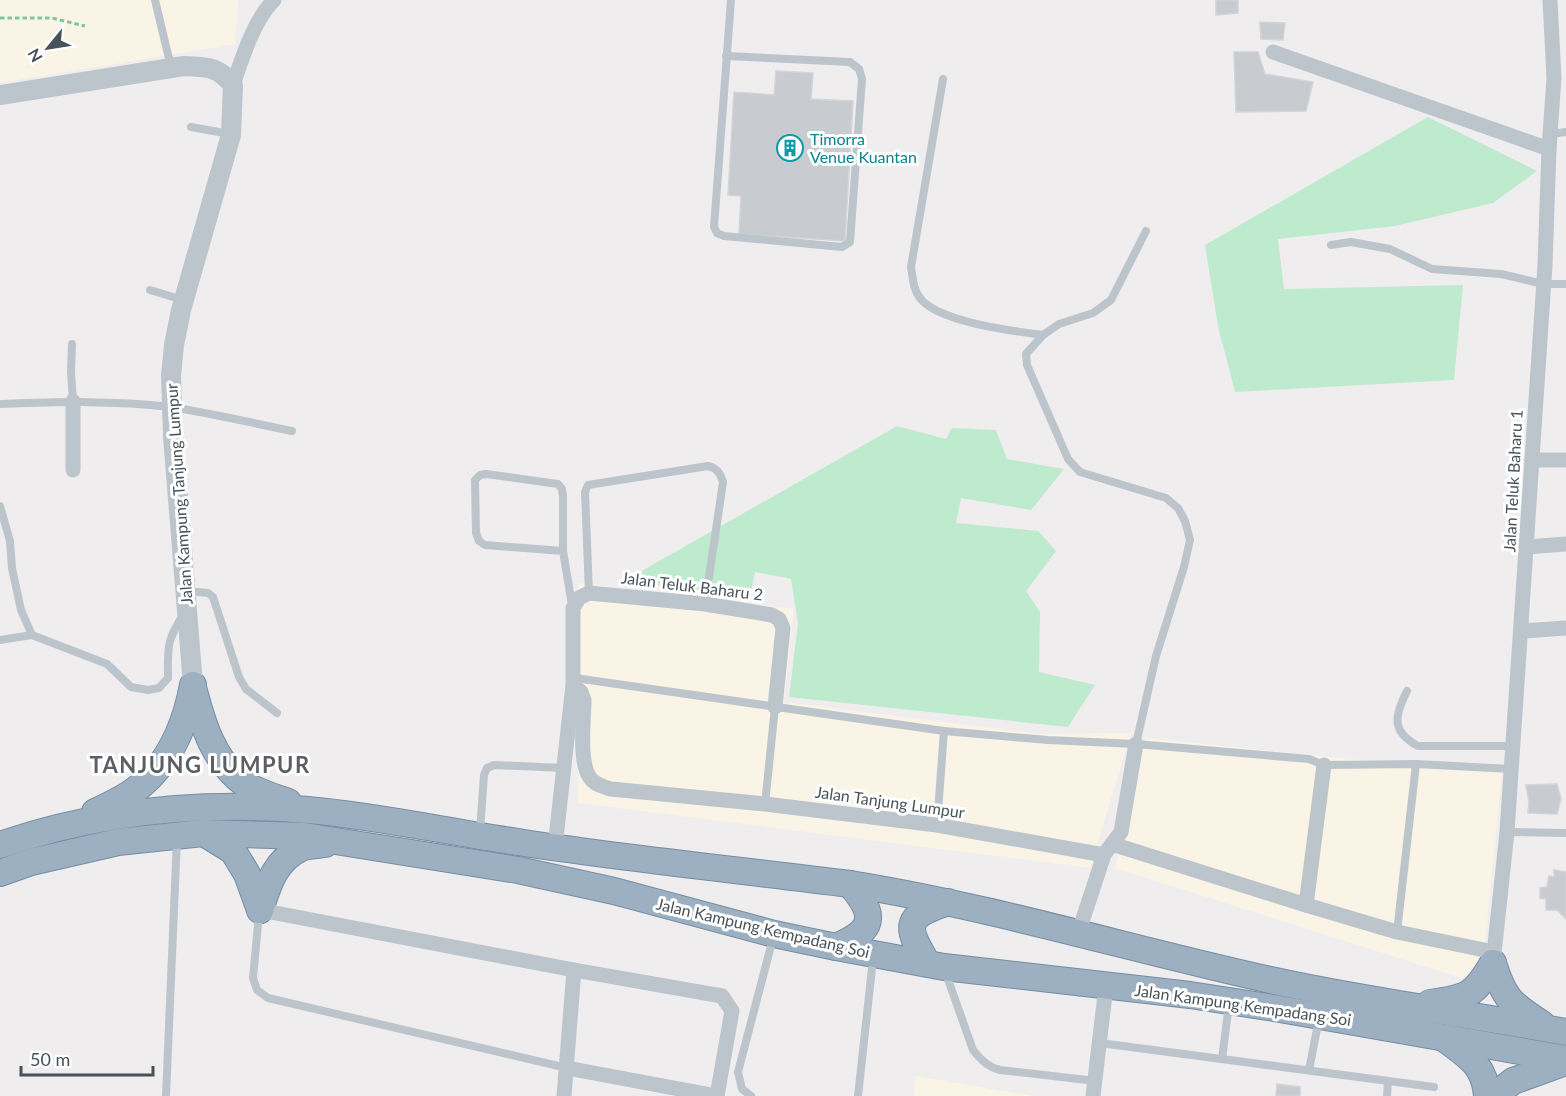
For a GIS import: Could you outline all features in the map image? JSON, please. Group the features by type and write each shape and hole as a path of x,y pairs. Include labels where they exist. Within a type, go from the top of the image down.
{"highway":[{"path":"193,685 203,724 212,747 229,769 245,784 307,810"},
{"path":"74,824 128,795 160,766 171,750 185,720 193,685"},
{"name":"Jalan Kampung Kempadang Soi","path":"0,845 74,824 152,810 214,807 307,810 555,847 850,884 948,902 1277,982 1558,1031"},
{"path":"203,832 233,851 247,874 260,910"},
{"name":"Jalan Kampung Kempadang Soi","path":"0,873 31,862 118,842 203,832 304,836 558,878 774,934 935,965 1229,1001 1441,1036 1566,1060"},
{"path":"260,910 271,877 285,858 303,847 344,842"},
{"path":"836,947 861,935 869,920 865,903 850,884"},
{"path":"935,965 913,938 912,925 919,914 948,902"},
{"path":"1412,1006 1462,998 1482,983 1494,958"},
{"path":"1494,958 1500,987 1509,1000 1558,1031"},
{"path":"1441,1036 1474,1061 1482,1072 1487,1096"},
{"path":"1494,1096 1513,1081 1566,1060"}],"street":[{"path":"233,85 246,48 268,6 274,0"},
{"name":"Jalan Teluk Baharu 1","path":"1494,958 1507,832 1522,631 1543,284 1555,138 1550,0"},
{"path":"1273,52 1555,138"},
{"path":"0,95 171,67 198,67 222,72 233,85"},
{"name":"Jalan Kampung Tanjung Lumpur","path":"193,685 171,376 174,345 184,300 231,135 233,85"},
{"path":"73,401 73,470"},
{"path":"1532,460 1566,460"},
{"path":"1527,547 1566,544"},
{"path":"555,847 574,682 573,608 579,598 589,593"},
{"name":"Jalan Teluk Baharu 2","path":"589,593 705,603 772,615 779,619 783,628 775,707"},
{"path":"1522,631 1566,628"},
{"name":"Jalan Tanjung Lumpur","path":"574,682 584,700 584,764 590,777 599,785 611,789 765,804 1108,849 1494,958"},
{"path":"1078,934 1108,849 1121,831 1136,744"},
{"path":"1306,905 1324,765"},
{"path":"260,910 722,996 732,1011 717,1096 567,1068"},
{"path":"564,1096 574,970"},
{"path":"1094,1088 1106,986"}],"lane":[{"path":"155,0 171,67"},
{"path":"726,56 850,62 859,69 862,79 850,242 847,245 842,247 724,236 717,233 714,227 726,56 731,0"},
{"path":"944,79 911,267 914,287 921,300 934,310 982,326 1043,335"},
{"path":"191,127 231,135"},
{"path":"1136,744 1155,656 1184,567 1190,540 1185,521 1178,508 1166,498 1080,472 1068,459 1027,365 1026,354 1043,335 1059,324 1093,314 1111,300 1146,231"},
{"path":"1331,245 1351,242 1373,246 1397,252 1432,269 1501,274 1543,284 1566,284"},
{"path":"150,290 184,300"},
{"path":"72,344 73,401"},
{"path":"0,404 73,401 172,408 292,431"},
{"path":"589,593 585,492 588,485 708,466 714,467 720,473 723,482 705,603"},
{"path":"563,551 485,545 479,541 476,533 475,480 480,475 486,474 558,484 562,489 563,551 573,608"},
{"path":"0,506 10,541 12,568 21,610 32,635"},
{"path":"0,640 32,635 107,664 131,687 148,690 159,688 168,678 168,645 186,600 207,593 213,597 239,677 246,689 277,712"},
{"path":"574,682 944,731 1309,759 1324,765 1416,764 1511,769"},
{"path":"1407,691 1398,709 1399,731 1407,740 1418,746 1513,746"},
{"path":"765,804 775,707"},
{"path":"937,825 944,731"},
{"path":"1397,932 1416,764"},
{"path":"480,836 484,775 487,768 494,765 564,768"},
{"path":"1507,832 1566,833"},
{"path":"166,1096 177,835"},
{"path":"260,910 253,978 257,990 268,998 567,1068"},
{"path":"751,1096 742,1089 738,1072 774,934"},
{"path":"858,1096 874,954"},
{"path":"935,965 973,1050 982,1061 1000,1070 1094,1088"},
{"path":"1222,1059 1229,1001"},
{"path":"1309,1070 1320,1016"},
{"path":"1100,1043 1434,1087"},
{"path":"1386,1096 1388,1081"}],"path":[{"path":"0,18 52,18 85,26"}],"shaded area":[{"path":"0,0 238,0 235,44 0,83"},
{"path":"578,583 794,609 784,702 1040,734 1131,733 1090,868 578,803"},
{"path":"1146,738 1359,760 1503,764 1483,962 1471,981 1115,868"},
{"path":"915,1076 1033,1096 914,1096"}],"green space":[{"path":"1428,117 1537,171 1493,203 1395,226 1278,239 1284,289 1463,285 1454,380 1235,392 1218,326 1205,245"},
{"path":"897,426 946,439 952,428 996,430 1007,459 1064,469 1031,510 961,498 956,523 1038,531 1056,551 1026,591 1040,612 1039,672 1095,685 1068,727 789,697 798,623 791,579 755,572 750,596 624,581"}],"building":[{"path":"1216,0 1238,0 1238,13 1216,15"},
{"path":"1260,22 1285,23 1283,40 1261,39"},
{"path":"1234,52 1258,52 1265,74 1313,82 1306,111 1236,112"},
{"name":"Timorra Venue Kuantan","path":"776,71 813,73 811,99 853,101 845,241 739,234 741,196 728,195 734,92 774,95"},
{"path":"1557,784 1561,799 1557,814 1528,813 1526,785"},
{"path":"1554,870 1566,872 1566,919 1557,910 1546,910 1546,899 1540,898 1540,888 1547,887 1549,876 1554,877"},
{"path":"1277,1084 1300,1087 1300,1096 1276,1096"}],"place":[{"name":"Timorra Venue Kuantan","path":"790,148"}],"district":[{"name":"TANJUNG LUMPUR","path":"200,765"}]}
